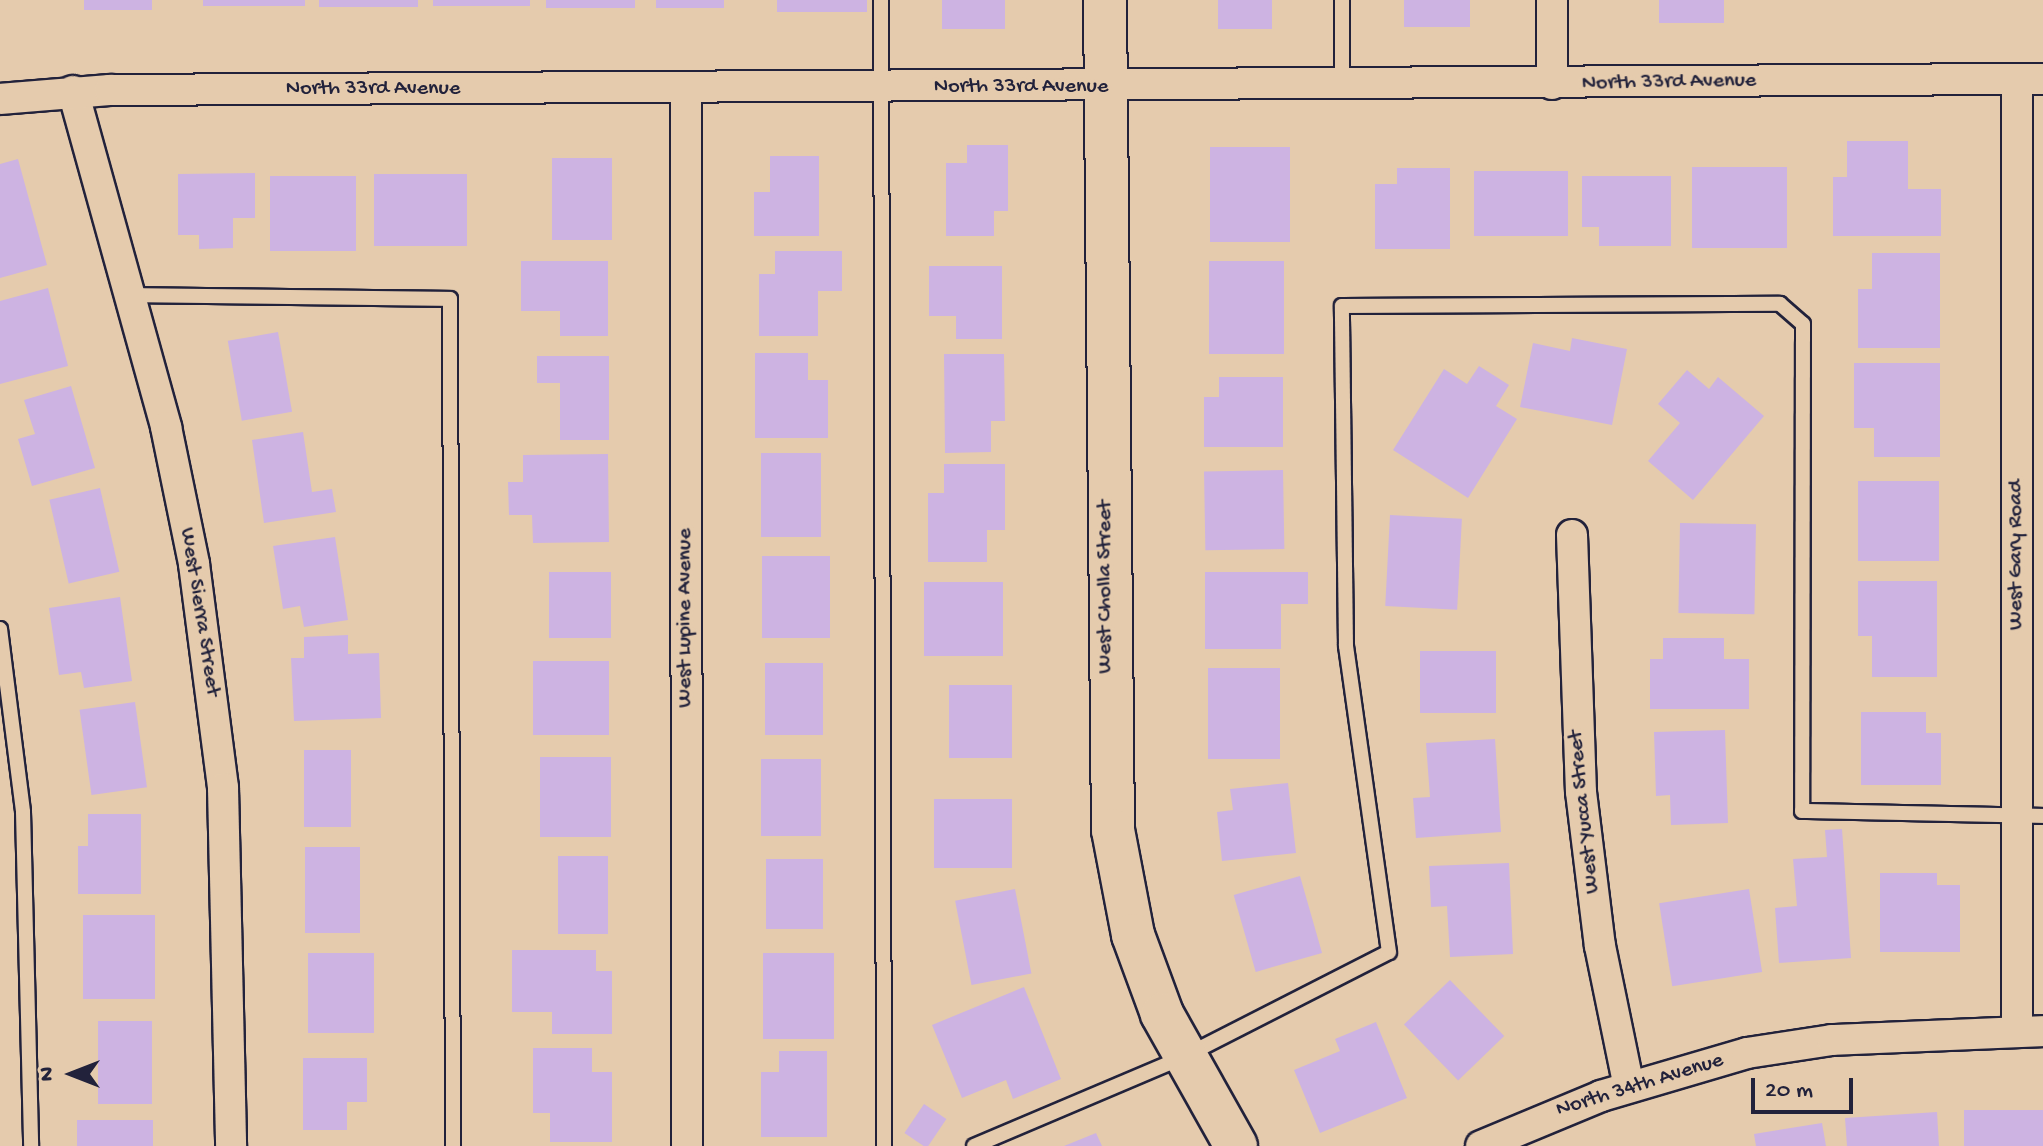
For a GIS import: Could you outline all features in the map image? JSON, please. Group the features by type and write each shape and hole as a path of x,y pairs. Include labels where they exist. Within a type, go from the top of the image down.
{"street":[{"name":"West Cholla Street","path":"1105,0 1113,830 1133,935 1181,1058 1236,1146"},
{"path":"1552,0 1552,84"},
{"name":"North 33rd Avenue","path":"0,99 73,91 1105,88 2030,79"},
{"name":"West Gary Road","path":"2030,79 2030,1031"},
{"name":"West Lupine Avenue","path":"686,90 687,1146"},
{"name":"West Sierra Street","path":"73,91 166,427 210,672 231,966 231,1146"},
{"name":"West Yucca Street","path":"1572,535 1581,792 1600,946 1629,1087"},
{"name":"North 34th Avenue","path":"1481,1146 1629,1087 1747,1053 1832,1040 2030,1031"}],"lane":[{"path":"881,0 884,1146"},
{"path":"1342,0 1342,84"},
{"path":"130,295 450,299 453,1146"},
{"path":"974,1146 1181,1058 1389,952 1346,646 1342,306 1780,304 1803,324 1802,811 2030,815"},
{"path":"0,629 23,812 31,1146"}],"building":[{"path":"84,0 152,0 152,10 84,10"},
{"path":"203,0 305,0 305,6 203,6"},
{"path":"319,0 418,0 418,7 319,7"},
{"path":"433,0 530,0 530,6 433,6"},
{"path":"546,0 635,0 635,8 546,8"},
{"path":"656,0 724,0 724,8 656,8"},
{"path":"777,0 867,0 867,12 777,12"},
{"path":"942,0 1005,0 1005,29 942,29"},
{"path":"1218,0 1272,0 1272,29 1218,29"},
{"path":"1404,0 1470,0 1470,27 1404,27"},
{"path":"1659,0 1724,0 1724,23 1659,23"},
{"path":"1847,141 1908,141 1908,189 1941,189 1941,236 1833,236 1833,177 1847,177"},
{"path":"967,145 1008,145 1008,211 994,211 994,236 946,236 946,163 967,163"},
{"path":"1210,147 1290,147 1290,242 1210,242"},
{"path":"770,156 819,156 819,236 754,236 754,192 770,192"},
{"path":"552,158 612,158 612,240 552,240"},
{"path":"18,159 47,265 0,278 0,164"},
{"path":"1692,167 1787,167 1787,248 1692,248"},
{"path":"1397,168 1450,168 1450,249 1375,249 1375,184 1397,184"},
{"path":"1474,171 1568,171 1568,236 1474,236"},
{"path":"255,173 255,218 233,218 233,248 199,249 199,235 178,235 178,174"},
{"path":"374,174 467,174 467,246 374,246"},
{"path":"270,176 356,176 356,251 270,251"},
{"path":"1582,176 1671,176 1671,246 1599,246 1599,227 1582,227"},
{"path":"775,251 842,251 842,291 818,291 818,336 759,336 759,274 775,274"},
{"path":"1872,253 1940,253 1940,348 1858,348 1858,289 1872,289"},
{"path":"521,261 608,261 608,336 560,336 560,311 521,311"},
{"path":"1209,261 1284,261 1284,354 1209,354"},
{"path":"929,266 1002,266 1002,339 956,339 956,316 929,316"},
{"path":"48,288 68,366 0,384 0,301"},
{"path":"278,332 292,412 242,421 228,341"},
{"path":"1572,338 1627,349 1612,425 1520,407 1533,343 1570,351"},
{"path":"755,353 808,353 808,380 828,380 828,438 755,438"},
{"path":"944,354 1004,354 1005,421 991,421 991,452 945,453"},
{"path":"537,356 609,356 609,440 560,440 560,383 537,383"},
{"path":"1854,363 1940,363 1940,457 1874,457 1874,428 1854,428"},
{"path":"1479,366 1509,385 1496,406 1517,419 1468,498 1393,450 1444,369 1467,384"},
{"path":"1687,370 1709,389 1718,377 1764,416 1693,500 1648,461 1680,423 1658,404"},
{"path":"1219,377 1283,377 1283,447 1204,447 1204,397 1219,397"},
{"path":"71,386 95,468 32,486 18,439 35,434 24,400"},
{"path":"303,432 312,492 332,489 336,512 264,523 252,440"},
{"path":"761,453 821,453 821,537 761,537"},
{"path":"608,454 609,542 533,543 532,515 509,515 508,482 523,482 523,455"},
{"path":"944,464 1005,464 1005,530 987,530 987,562 928,562 928,493 944,493"},
{"path":"1283,470 1284,549 1205,550 1204,471"},
{"path":"1858,481 1939,481 1939,561 1858,561"},
{"path":"100,488 119,572 69,583 49,500"},
{"path":"1390,515 1462,519 1457,610 1385,606"},
{"path":"1680,523 1756,524 1754,614 1678,613"},
{"path":"335,537 348,620 304,627 300,606 283,609 273,546"},
{"path":"762,556 830,556 830,638 762,638"},
{"path":"549,572 611,572 611,638 549,638"},
{"path":"1205,572 1308,572 1308,604 1281,604 1281,649 1205,649"},
{"path":"1858,581 1937,581 1937,677 1872,677 1872,636 1858,636"},
{"path":"924,582 1003,582 1003,656 924,656"},
{"path":"120,597 132,681 84,688 81,672 59,675 49,608"},
{"path":"348,635 348,654 379,653 381,718 294,721 291,658 304,658 304,637"},
{"path":"1663,638 1724,638 1724,659 1749,659 1749,709 1650,709 1650,659 1663,659"},
{"path":"1420,651 1496,651 1496,713 1420,713"},
{"path":"533,661 609,661 609,735 533,735"},
{"path":"765,663 823,663 823,735 765,735"},
{"path":"1208,668 1280,668 1280,759 1208,759"},
{"path":"949,685 1012,685 1012,758 949,758"},
{"path":"135,702 147,787 92,795 80,710"},
{"path":"1861,712 1926,712 1926,733 1941,733 1941,785 1861,785"},
{"path":"1725,730 1728,823 1671,825 1670,795 1656,796 1654,732"},
{"path":"1495,739 1501,832 1416,838 1413,798 1430,797 1426,743"},
{"path":"304,750 351,750 351,827 304,827"},
{"path":"540,757 611,757 611,837 540,837"},
{"path":"761,759 821,759 821,836 761,836"},
{"path":"1288,783 1296,853 1222,861 1217,812 1233,810 1230,789"},
{"path":"934,799 1012,799 1012,868 934,868"},
{"path":"88,814 141,814 141,894 78,894 78,846 88,846"},
{"path":"1842,829 1851,958 1779,963 1775,908 1797,906 1793,859 1827,857 1825,830"},
{"path":"305,847 360,847 360,933 305,933"},
{"path":"558,856 608,856 608,934 558,934"},
{"path":"766,859 823,859 823,929 766,929"},
{"path":"1509,863 1513,954 1450,957 1447,906 1431,907 1429,866"},
{"path":"1880,873 1937,873 1937,885 1960,885 1960,952 1880,952"},
{"path":"1300,876 1322,953 1256,972 1234,895"},
{"path":"1015,889 1031,973 972,985 955,901"},
{"path":"1749,889 1762,972 1672,986 1659,903"},
{"path":"83,915 155,915 155,999 83,999"},
{"path":"512,950 596,950 596,971 612,971 612,1034 552,1034 552,1012 512,1012"},
{"path":"308,953 374,953 374,1033 308,1033"},
{"path":"763,953 834,953 834,1039 763,1039"},
{"path":"1450,980 1504,1036 1458,1081 1404,1024"},
{"path":"1024,987 1061,1079 1013,1099 1006,1080 962,1098 932,1025"},
{"path":"98,1021 152,1021 152,1104 98,1104"},
{"path":"1376,1022 1407,1098 1320,1133 1294,1070 1340,1051 1335,1039"},
{"path":"533,1048 592,1048 592,1072 612,1072 612,1142 550,1142 550,1113 533,1113"},
{"path":"779,1051 827,1051 827,1137 761,1137 761,1072 779,1072"},
{"path":"303,1058 367,1058 367,1102 347,1102 347,1130 303,1130"},
{"path":"924,1104 946,1119 928,1146 904,1133"},
{"path":"1964,1110 2043,1110 2043,1146 1964,1146"},
{"path":"1937,1112 1939,1146 1847,1146 1845,1118"},
{"path":"77,1120 153,1120 153,1146 77,1146"},
{"path":"1822,1123 1826,1146 1756,1146 1754,1134"},
{"path":"1096,1133 1102,1146 1064,1146"}]}
